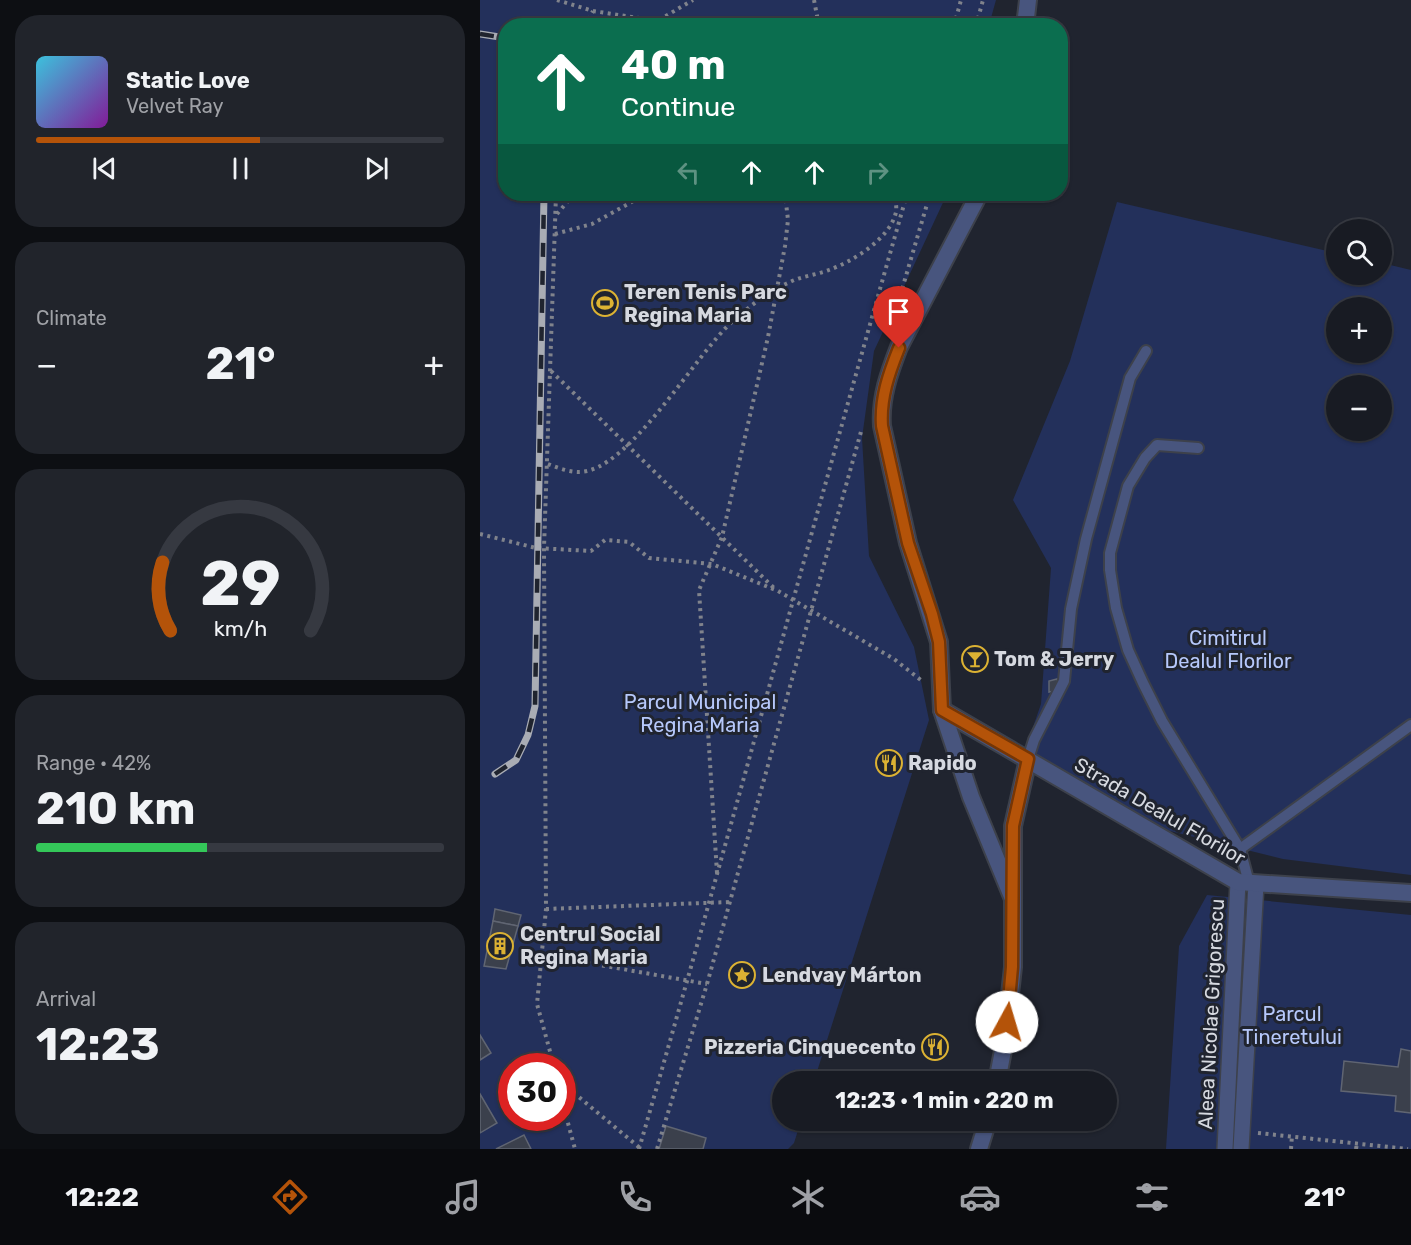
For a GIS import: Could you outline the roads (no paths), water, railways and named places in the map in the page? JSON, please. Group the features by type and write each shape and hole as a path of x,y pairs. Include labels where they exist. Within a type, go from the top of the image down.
{"street":[{"path":"1026,18 1029,0"},
{"path":"975,201 899,348 889,371 881,409 882,426 908,543 939,642 942,703 971,797 1013,899"},
{"name":"Strada Dealul Florilor","path":"942,703 1028,759 1248,883 1411,893"},
{"path":"999,1071 1005,1040 1012,967 1013,826 1028,759"},
{"name":"Aleea Nicolae Grigorescu","path":"1241,1149 1248,883"},
{"name":"Aleea Nicolae Grigorescu","path":"1225,1149 1248,883"},
{"path":"979,1149 985,1131"}],"lane":[{"path":"1028,759 1034,741 1064,681 1071,609 1086,539 1130,378 1146,351"},
{"path":"1198,448 1157,445 1145,458 1128,486 1110,553 1110,570 1123,635 1143,683 1162,721 1240,849 1248,883"},
{"path":"1240,849 1411,725"}],"railway":[{"path":"480,34 498,37"},
{"path":"495,774 516,760 528,735 535,706 544,201"}],"place":[{"name":"Teren Tenis Parc Regina Maria","path":"605,303"},
{"name":"Tom & Jerry","path":"975,659"},
{"name":"Rapido","path":"889,763"},
{"name":"Centrul Social Regina Maria","path":"500,946"},
{"name":"Lendvay Márton","path":"742,975"},
{"name":"Pizzeria Cinquecento","path":"935,1047"}],"park label":[{"name":"Cimitirul Dealul Florilor","path":"1228,650"},
{"name":"Parcul Municipal Regina Maria","path":"700,714"},
{"name":"Parcul Tineretului","path":"1292,1026"}]}
